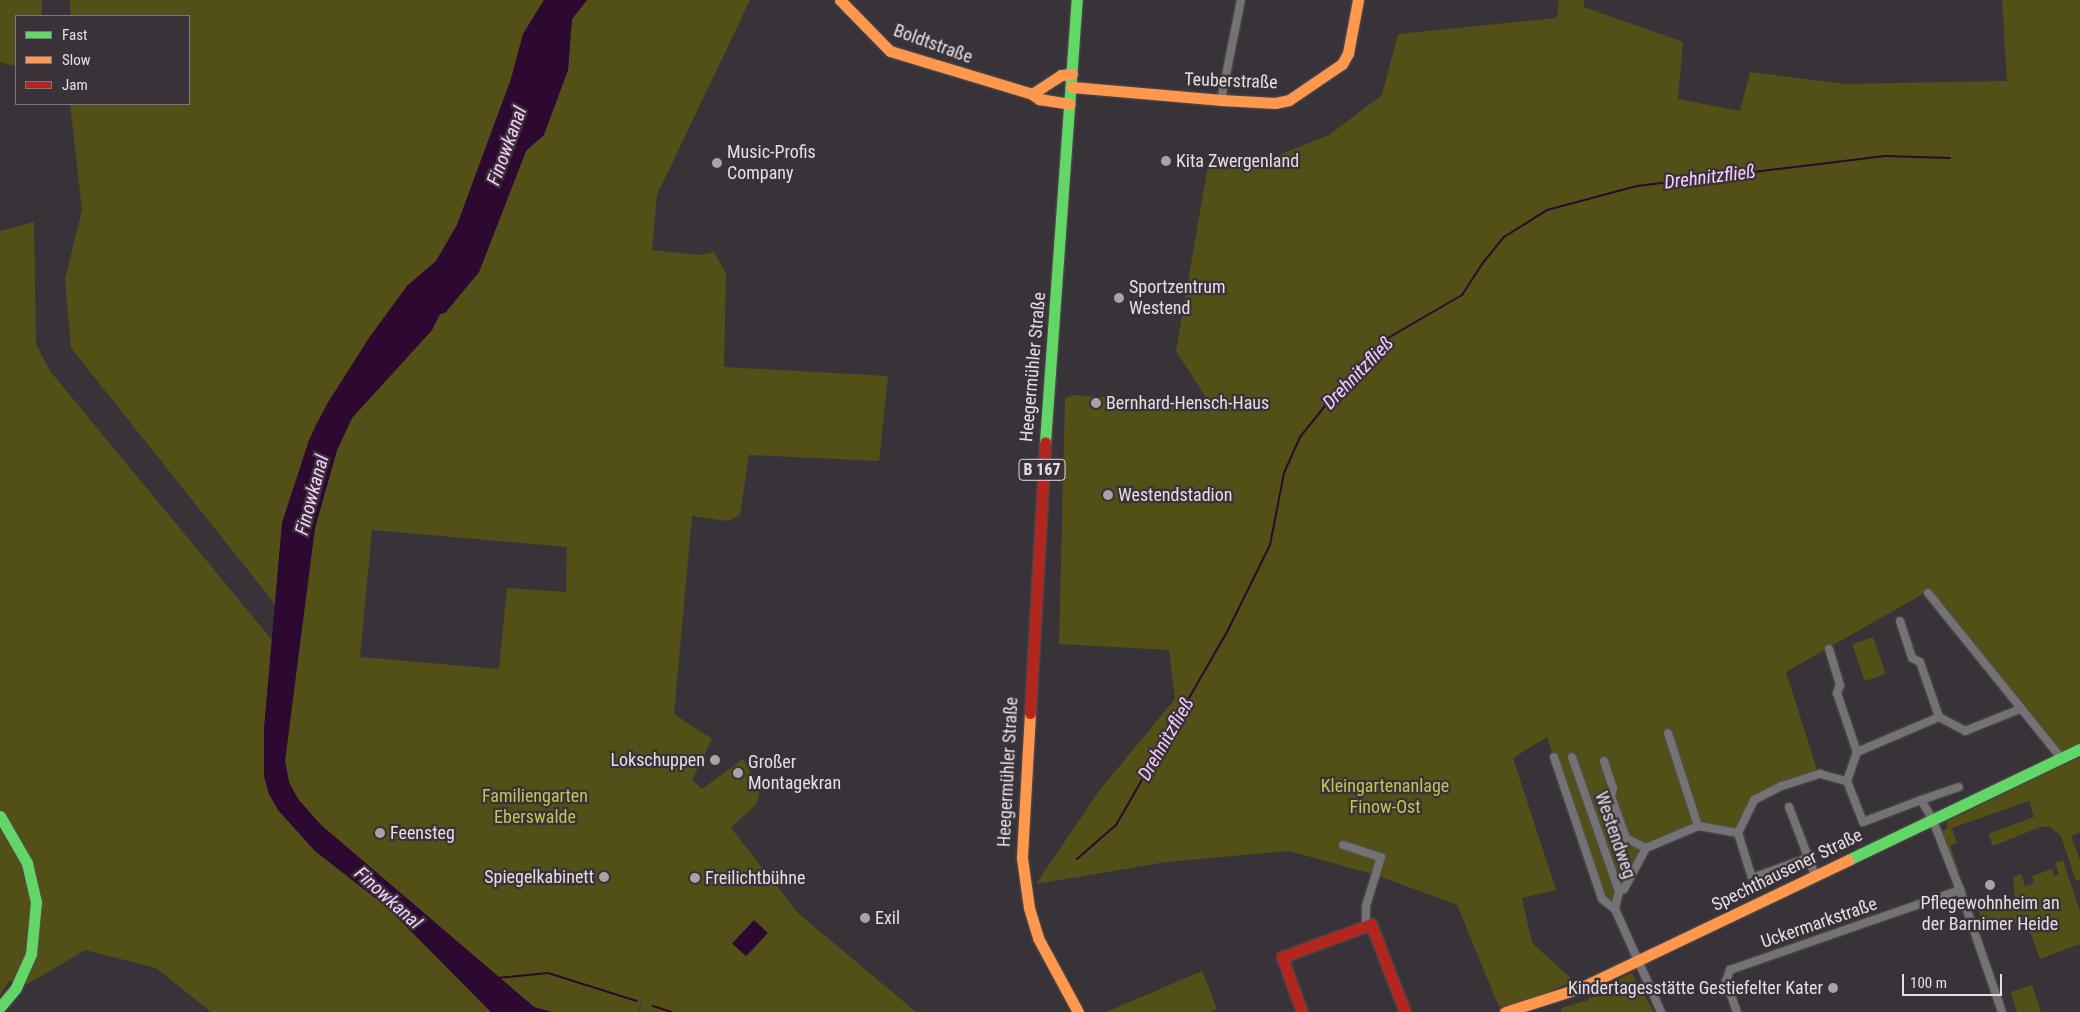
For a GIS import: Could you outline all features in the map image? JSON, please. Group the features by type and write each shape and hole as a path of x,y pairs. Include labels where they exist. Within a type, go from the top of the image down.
{"street":[{"name":"Boldtstraße","path":"840,0 876,40 890,50 1032,94 1039,99 1070,104"},
{"name":"Heegermühler Straße","path":"1077,0 1034,606 1023,798 1025,886 1038,938 1078,1012"},
{"path":"1221,100 1241,0"},
{"name":"Teuberstraße","path":"1072,88 1275,103 1289,100 1332,72 1348,53 1358,0"},
{"path":"1032,94 1061,75 1072,74"},
{"path":"1928,593 2062,759"},
{"path":"1900,621 1912,658 1920,662 1939,717 1965,730 2020,709"},
{"path":"1829,649 1840,685 1837,694 1857,752 1847,781 1863,822 1959,787"},
{"path":"1857,752 1939,717"},
{"path":"1668,732 1698,826"},
{"name":"Spechthausener Straße","path":"1505,1012 1555,998 1637,961 1932,818 2080,749"},
{"name":"Westendweg","path":"1554,757 1602,899 1615,909 1661,1012"},
{"name":"Westendweg","path":"1572,757 1619,891 1615,909"},
{"path":"1604,761 1613,788 1612,796 1626,838 1646,848"},
{"path":"1561,778 1578,772"},
{"path":"1807,858 1752,878 1738,833 1754,800 1782,786 1820,774 1847,781"},
{"path":"1921,800 1932,818 1960,890 2002,1012"},
{"path":"1789,807 1815,875"},
{"path":"0,816 27,863 36,902 35,934 30,954 16,988 0,1007"},
{"path":"1619,891 1624,889 1646,848 1698,826 1738,833"},
{"path":"1343,846 1381,857 1366,906 1369,925 1405,1012"},
{"name":"Uckermarkstraße","path":"1737,1012 1726,982 1730,970 1960,890"},
{"path":"1302,1012 1282,957 1369,925"}],"green space":[{"path":"0,0 42,0 42,15 15,15 15,66 0,62"},
{"path":"70,0 544,0 523,34 511,79 457,225 436,261 407,286 369,338 315,425 282,523 275,604 71,348 65,279 82,210 70,105 190,105 190,15 70,15"},
{"name":"Familiengarten Eberswalde","path":"587,0 750,0 657,195 652,250 699,255 714,252 726,273 724,367 888,376 879,461 749,455 740,515 728,521 692,516 674,714 712,739 692,780 702,789 743,759 760,789 757,803 731,828 799,914 916,1012 640,1012 645,983 639,1012 548,1012 534,1007 321,825 298,799 289,782 285,762 300,630 315,528 337,450 352,418 432,330 440,314 445,313 479,272 526,151 537,138 568,70 572,19","holes":["372,530 567,547 566,592 507,588 499,669 360,657"]},
{"name":"Kleingartenanlage Finow-Ost","path":"1559,0 1584,0 1584,7 1683,42 1678,99 1740,111 1750,72 1845,84 2007,81 2002,0 2080,0 2080,743 2062,753 1928,591 1786,672 1818,773 1752,797 1735,829 1694,826 1646,848 1615,909 1602,899 1547,737 1513,758 1556,890 1522,898 1532,943 1574,981 1527,1001 1499,1007 1457,905 1376,875 1289,851 1166,862 1036,884 1099,791 1175,699 1169,650 1059,644 1065,398 1073,395 1194,403 1207,399 1176,351 1209,160 1256,164 1329,135 1382,95 1398,34 1557,18"},
{"path":"34,222 36,344 50,371 272,640 264,729 264,776 269,794 278,810 315,851 388,908 491,1012 211,1012 156,968 85,950 28,984 9,981 0,995 0,231"},
{"path":"1873,637 1886,674 1865,681 1852,644"},
{"path":"2080,757 2080,832 2071,836 2080,860 2080,880 2076,881 2061,836 2050,827 2040,827 1993,846 1988,834 2034,817 2029,801 1952,828 1957,843 1950,845 1959,872 1955,873 1939,832 1947,829 1947,821"},
{"path":"2063,860 2080,911 2080,944 2040,959 2027,924 2011,925 2006,922 1990,928 1989,924 1984,925 1979,911 2015,898 2013,877 2021,874 2025,886 2034,883 2032,876 2052,869 2054,876 2059,874 2055,863"},
{"path":"1202,971 1217,1009 1210,1012 1106,1012"},
{"path":"1632,973 1639,986 1591,993 1591,992"},
{"path":"2032,985 2041,1012 2017,1012 2011,992"},
{"path":"1641,989 1654,1012 1561,1012 1561,1008 1589,1000 1588,998"}],"water":[{"name":"Finowkanal","path":"544,0 587,0 572,19 568,70 544,135 526,151 479,272 445,313 440,314 432,330 352,418 337,450 315,528 285,761 289,782 298,799 321,825 534,1007 552,1012 491,1012 388,908 315,851 278,810 269,794 264,776 264,729 282,523 309,440 327,404 369,338 407,286 436,261 457,225 511,79 523,34"},
{"path":"754,920 768,933 746,956 732,943"}],"waterway":[{"name":"Drehnitzfließ","path":"1077,859 1116,825 1226,634 1270,545 1284,473 1300,437 1337,391 1388,338 1462,295 1482,264 1504,237 1547,210 1637,186 1885,156 1950,158"},
{"path":"497,978 548,973 637,1001"},
{"name":"Drehnitzfließ","path":"653,1006 672,1012"}],"traffic: fast":[{"path":"1045,442 1077,0"},
{"path":"1848,860 2080,749"},
{"path":"0,816 27,863 36,902 31,954 16,988 0,1007"}],"traffic: slow":[{"path":"840,0 890,51 1032,94 1039,99 1070,104"},
{"path":"1072,87 1221,100 1275,103 1289,100 1342,64 1348,53 1358,0"},
{"path":"1032,94 1061,75 1072,74"},
{"path":"1030,713 1022,858 1029,908 1038,938 1078,1012"},
{"path":"1505,1012 1580,988 1848,860"}],"traffic: jam":[{"path":"1030,713 1045,442"},
{"path":"1302,1012 1282,957 1371,924 1405,1012"}],"place":[{"name":"Kita Zwergenland","path":"1166,161"},
{"name":"Music-Profis Company","path":"717,163"},
{"name":"Sportzentrum Westend","path":"1119,298"},
{"name":"Bernhard-Hensch-Haus","path":"1096,403"},
{"name":"Westendstadion","path":"1108,495"},
{"name":"Lokschuppen","path":"715,760"},
{"name":"Großer Montagekran","path":"738,773"},
{"name":"Feensteg","path":"380,833"},
{"name":"Spiegelkabinett","path":"604,877"},
{"name":"Freilichtbühne","path":"695,878"},
{"name":"Pflegewohnheim an der Barnimer Heide","path":"1990,885"},
{"name":"Exil","path":"865,918"},
{"name":"Kindertagesstätte Gestiefelter Kater","path":"1833,988"}]}
